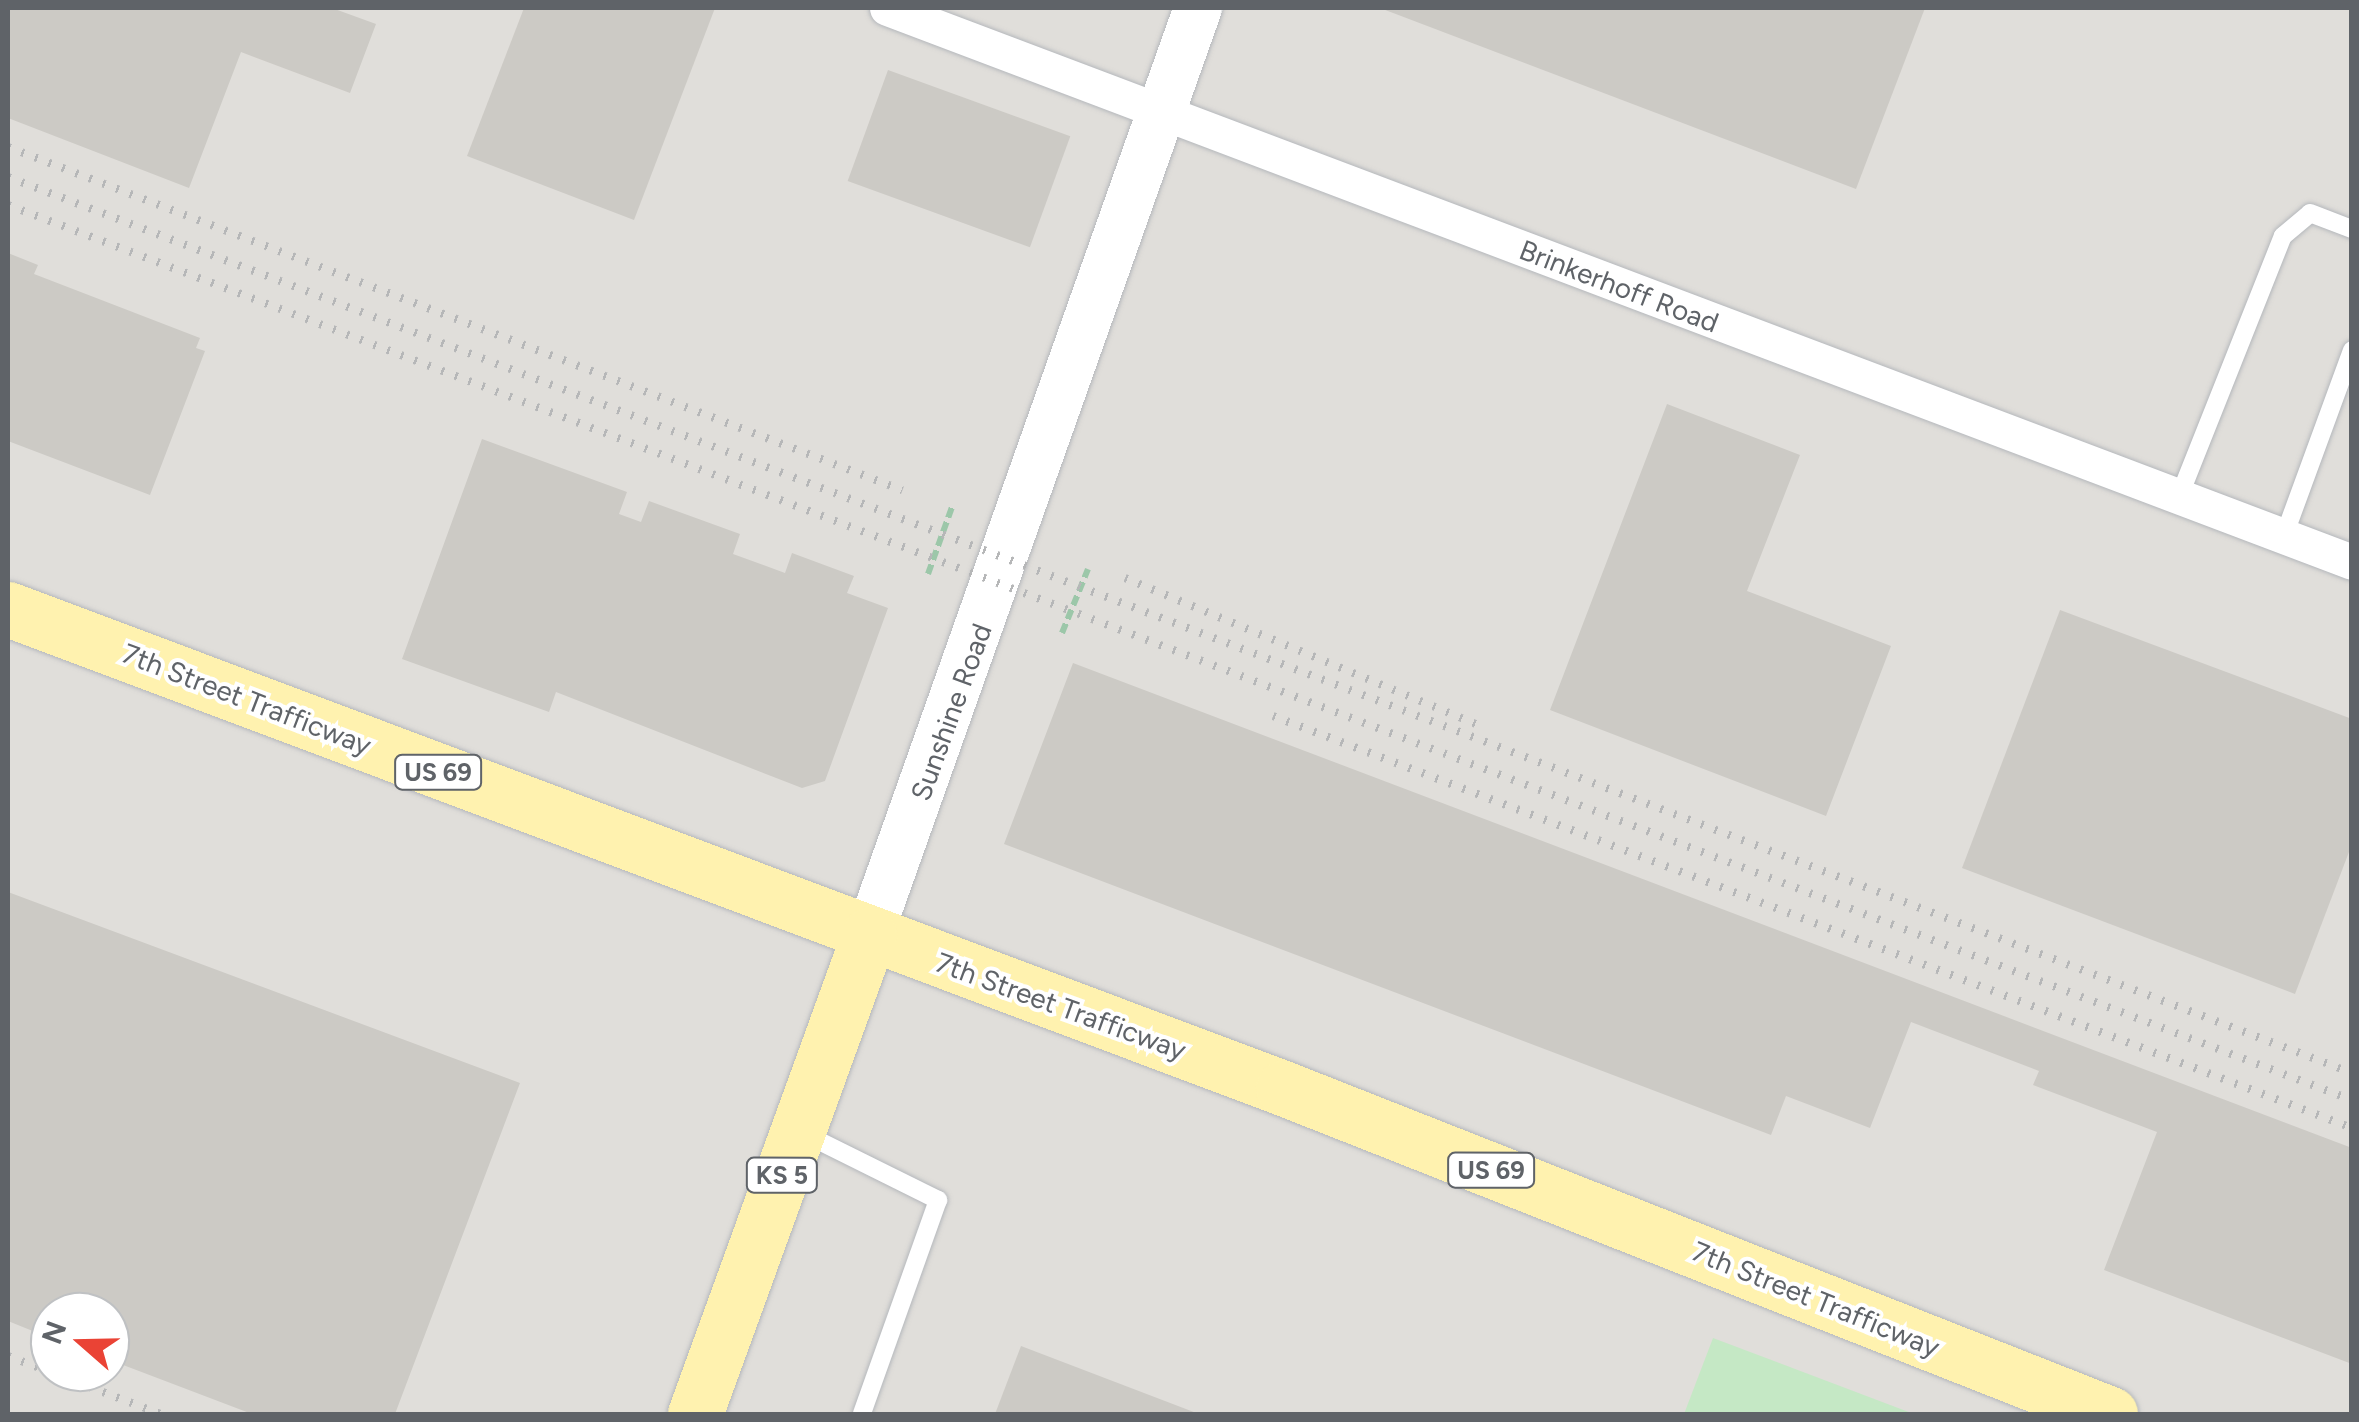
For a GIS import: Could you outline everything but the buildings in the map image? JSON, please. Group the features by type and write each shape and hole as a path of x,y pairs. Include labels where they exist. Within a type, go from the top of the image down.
{"main road":[{"name":"Sunshine Road","path":"694,1414 869,935 1198,8"},
{"name":"7th Street Trafficway","path":"8,609 869,935 2110,1414"}],"street":[{"name":"Brinkerhoff Road","path":"887,8 2352,562"}],"lane":[{"path":"2179,497 2282,236 2310,213 2352,228"},
{"path":"2284,536 2352,350"},
{"path":"798,1131 938,1200 862,1414"}],"path":[{"path":"928,574 952,507"},
{"path":"1062,633 1088,569"}],"shaded area":[{"path":"8,8 2351,8 2351,1414 8,1414"}],"green space":[{"path":"1713,1338 1914,1414 1684,1414"}],"railway":[{"path":"8,147 902,490"},
{"path":"8,177 2352,1073"},
{"path":"8,205 2352,1100"},
{"path":"1125,578 1485,728"},
{"path":"1273,716 2352,1128"},
{"path":"8,1356 161,1414"}]}
